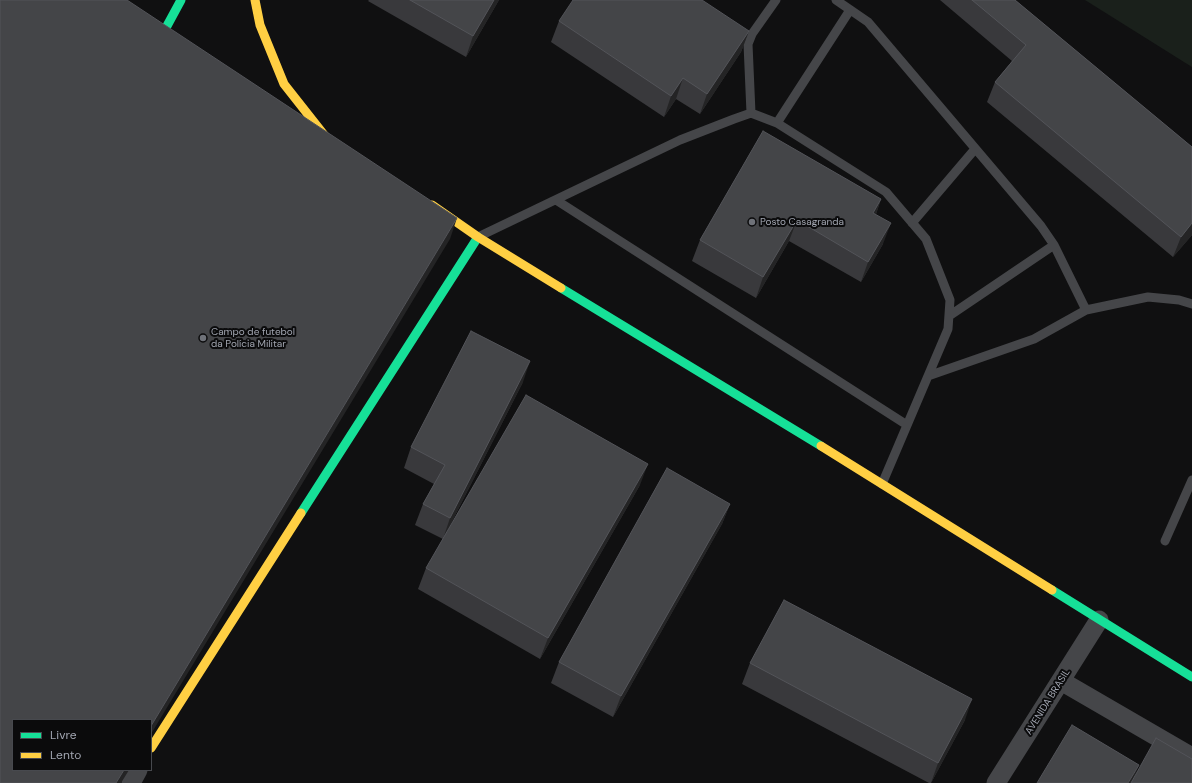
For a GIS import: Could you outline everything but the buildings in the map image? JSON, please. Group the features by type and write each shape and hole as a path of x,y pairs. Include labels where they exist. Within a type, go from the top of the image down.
{"main road":[{"path":"161,37 181,0"},
{"path":"255,0 260,25 284,84 328,138 304,124"},
{"path":"246,6 260,25"},
{"path":"426,201 453,218 478,237 882,484 1192,677"},
{"path":"152,746 478,237"}],"street":[{"name":"AVENIDA BRASIL","path":"996,783 1099,620"},
{"path":"1061,681 1192,756"},
{"path":"131,783 137,771"}],"lane":[{"path":"751,113 748,44 752,34 776,0"},
{"path":"836,0 868,22 1041,226 1054,245 1086,310"},
{"path":"777,123 850,10"},
{"path":"478,237 680,140 751,113 777,123 886,192 926,239 950,300 948,329 882,484"},
{"path":"912,223 975,149"},
{"path":"556,200 907,425"},
{"path":"949,316 1054,245"},
{"path":"928,376 1034,339 1086,310 1148,297 1180,300 1192,304"},
{"path":"1166,541 1192,480"}],"shaded area":[{"path":"1085,0 1192,0 1192,67"}],"traffic: fast":[{"path":"161,37 181,0"},
{"path":"301,513 478,237"},
{"path":"561,288 821,446"},
{"path":"1052,590 1192,677"}],"traffic: slow":[{"path":"255,0 260,25 284,84 325,136"},
{"path":"432,205 478,237 561,288"},
{"path":"821,446 1052,590"},
{"path":"152,746 301,513"}],"place":[{"name":"Posto Casagranda","path":"752,222"},
{"name":"Campo de futebol da Polícia Militar","path":"203,338"}]}
